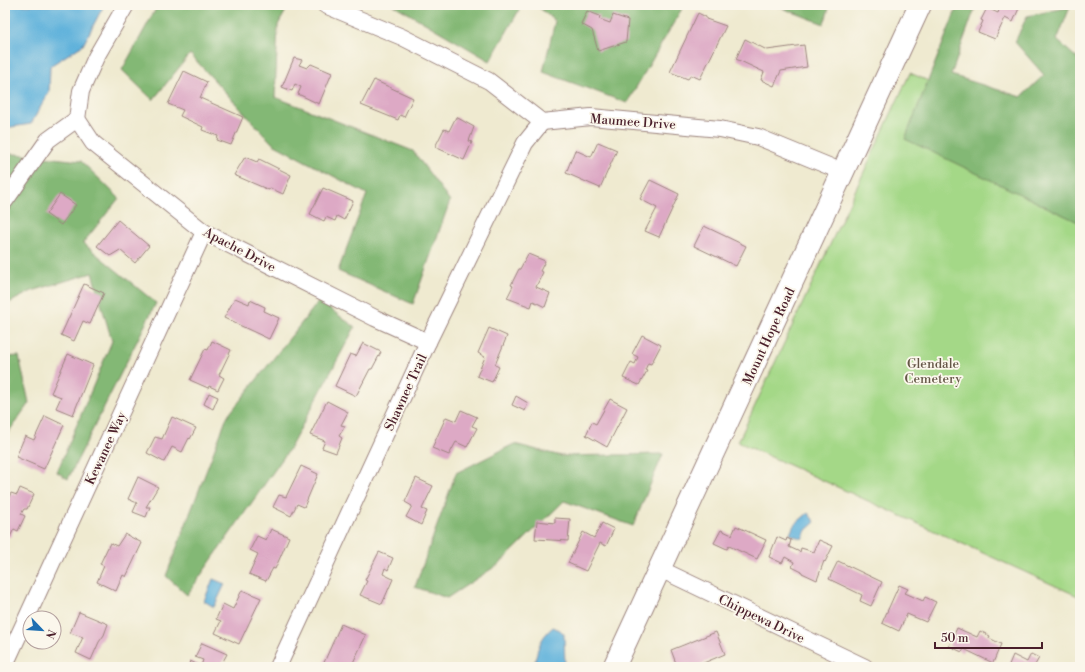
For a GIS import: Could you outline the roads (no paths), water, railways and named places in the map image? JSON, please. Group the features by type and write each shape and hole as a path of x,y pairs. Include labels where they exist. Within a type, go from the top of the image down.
{"street":[{"path":"5,201 48,140 78,119 81,91 96,57 126,5"},
{"path":"325,5 402,37 489,82 542,122"},
{"name":"Mount Hope Road","path":"614,667 920,5"},
{"name":"Maumee Drive","path":"542,122 591,117 720,129 758,137 844,172"},
{"name":"Apache Drive","path":"78,119 93,143 204,232 368,315 428,342"},
{"name":"Shawnee Trail","path":"278,667 428,342 525,143 542,122"},
{"name":"Kewanee Way","path":"5,665 204,232"},
{"name":"Chippewa Drive","path":"660,569 865,667"}],"water":[{"path":"104,5 83,45 50,66 49,92 31,124 5,128 5,6"},
{"path":"808,513 815,522 806,530 802,539 790,534 794,525"},
{"path":"213,579 225,584 214,607 204,601"},
{"path":"553,627 560,630 564,634 565,667 534,667 539,645 548,631"}],"park label":[{"name":"Glendale Cemetery","path":"933,370"}]}
